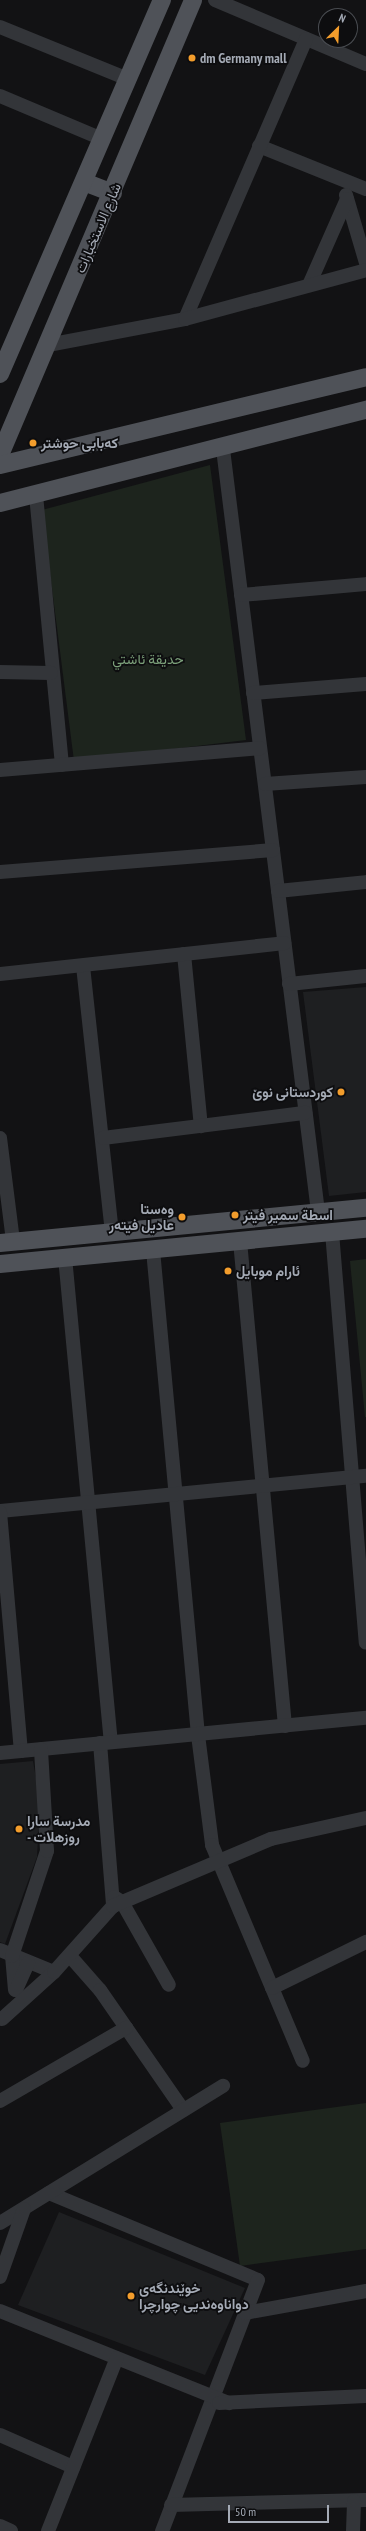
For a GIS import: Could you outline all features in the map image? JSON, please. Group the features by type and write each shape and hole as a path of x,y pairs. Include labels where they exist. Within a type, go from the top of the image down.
{"main road":[{"path":"0,374 84,182 100,138 128,79 162,0"},
{"name":"شارع الاستخبارات","path":"0,456 113,193 193,0"},
{"path":"84,182 113,193"},
{"path":"0,465 366,377"},
{"path":"0,503 223,449 366,410"},
{"path":"6,1242 366,1208"},
{"path":"0,1264 366,1229"}],"street":[{"path":"215,0 366,64"},
{"path":"0,27 128,79"},
{"path":"185,319 306,39"},
{"path":"0,96 100,138"},
{"path":"259,146 366,189"},
{"path":"341,180 366,263"},
{"path":"309,285 347,199"},
{"path":"48,345 185,319 366,270"},
{"path":"223,449 318,1212"},
{"path":"36,495 62,765"},
{"path":"241,595 366,584"},
{"path":"0,672 52,672"},
{"path":"253,693 366,684"},
{"path":"0,770 260,748"},
{"path":"265,784 366,777"},
{"path":"0,872 273,850"},
{"path":"278,892 366,882"},
{"path":"0,974 284,943"},
{"path":"184,954 201,1126"},
{"path":"82,966 103,1138 112,1231"},
{"path":"289,984 366,976"},
{"path":"103,1138 305,1113"},
{"path":"0,1138 6,1242"},
{"path":"332,1232 366,1643"},
{"path":"240,1241 285,1726"},
{"path":"153,1250 198,1735 212,1846 303,2061"},
{"path":"65,1257 89,1503 116,1901 169,1985"},
{"path":"21,1751 0,1512 366,1476"},
{"path":"0,1753 366,1718"},
{"path":"15,1990 6,1953 47,1851 41,1749"},
{"path":"1,2021 70,1956 116,1901 304,1829 366,1818"},
{"path":"272,1988 366,1942"},
{"path":"6,1953 28,1963 54,1972"},
{"path":"70,1956 100,1990 183,2110"},
{"path":"1,2021 28,1963"},
{"path":"0,2101 126,2028"},
{"path":"0,2223 223,2086"},
{"path":"49,2194 258,2280 210,2400 162,2531"},
{"path":"0,2277 3,2259 24,2209"},
{"path":"245,2313 366,2291"},
{"path":"0,2311 117,2358 210,2400 229,2403 366,2396"},
{"path":"48,2531 117,2358"},
{"path":"0,2435 73,2467"},
{"path":"171,2506 360,2501 353,2531"},
{"path":"0,2526 11,2531"}],"shaded area":[{"name":"کوردستانی نوێ","path":"366,987 366,1192 329,1196 303,992"},
{"name":"مدرسة سارا - روزهلات","path":"33,1761 40,1801 37,1857 5,1944 0,1942 0,1764"},
{"name":"خوێندنگەی دواناوەندیی چوارچرا","path":"59,2212 245,2288 205,2375 18,2305"}],"green space":[{"name":"حديقة ئاشتي","path":"210,465 246,740 74,761 42,510"},
{"path":"366,1259 366,1417 365,1417 350,1261"},
{"path":"366,2103 366,2249 240,2266 220,2123"}],"place":[{"name":"dm Germany mall","path":"192,58"},
{"name":"کەبابی حوشتر","path":"33,443"},
{"name":"کوردستانی نوێ","path":"341,1092"},
{"name":"اسطة سمير فيتر","path":"235,1215"},
{"name":"وەستا عادیل فیتەر","path":"182,1217"},
{"name":"ئارام موبايل","path":"228,1271"},
{"name":"مدرسة سارا - روزهلات","path":"19,1829"},
{"name":"خوێندنگەی دواناوەندیی چوارچرا","path":"131,2296"}]}
